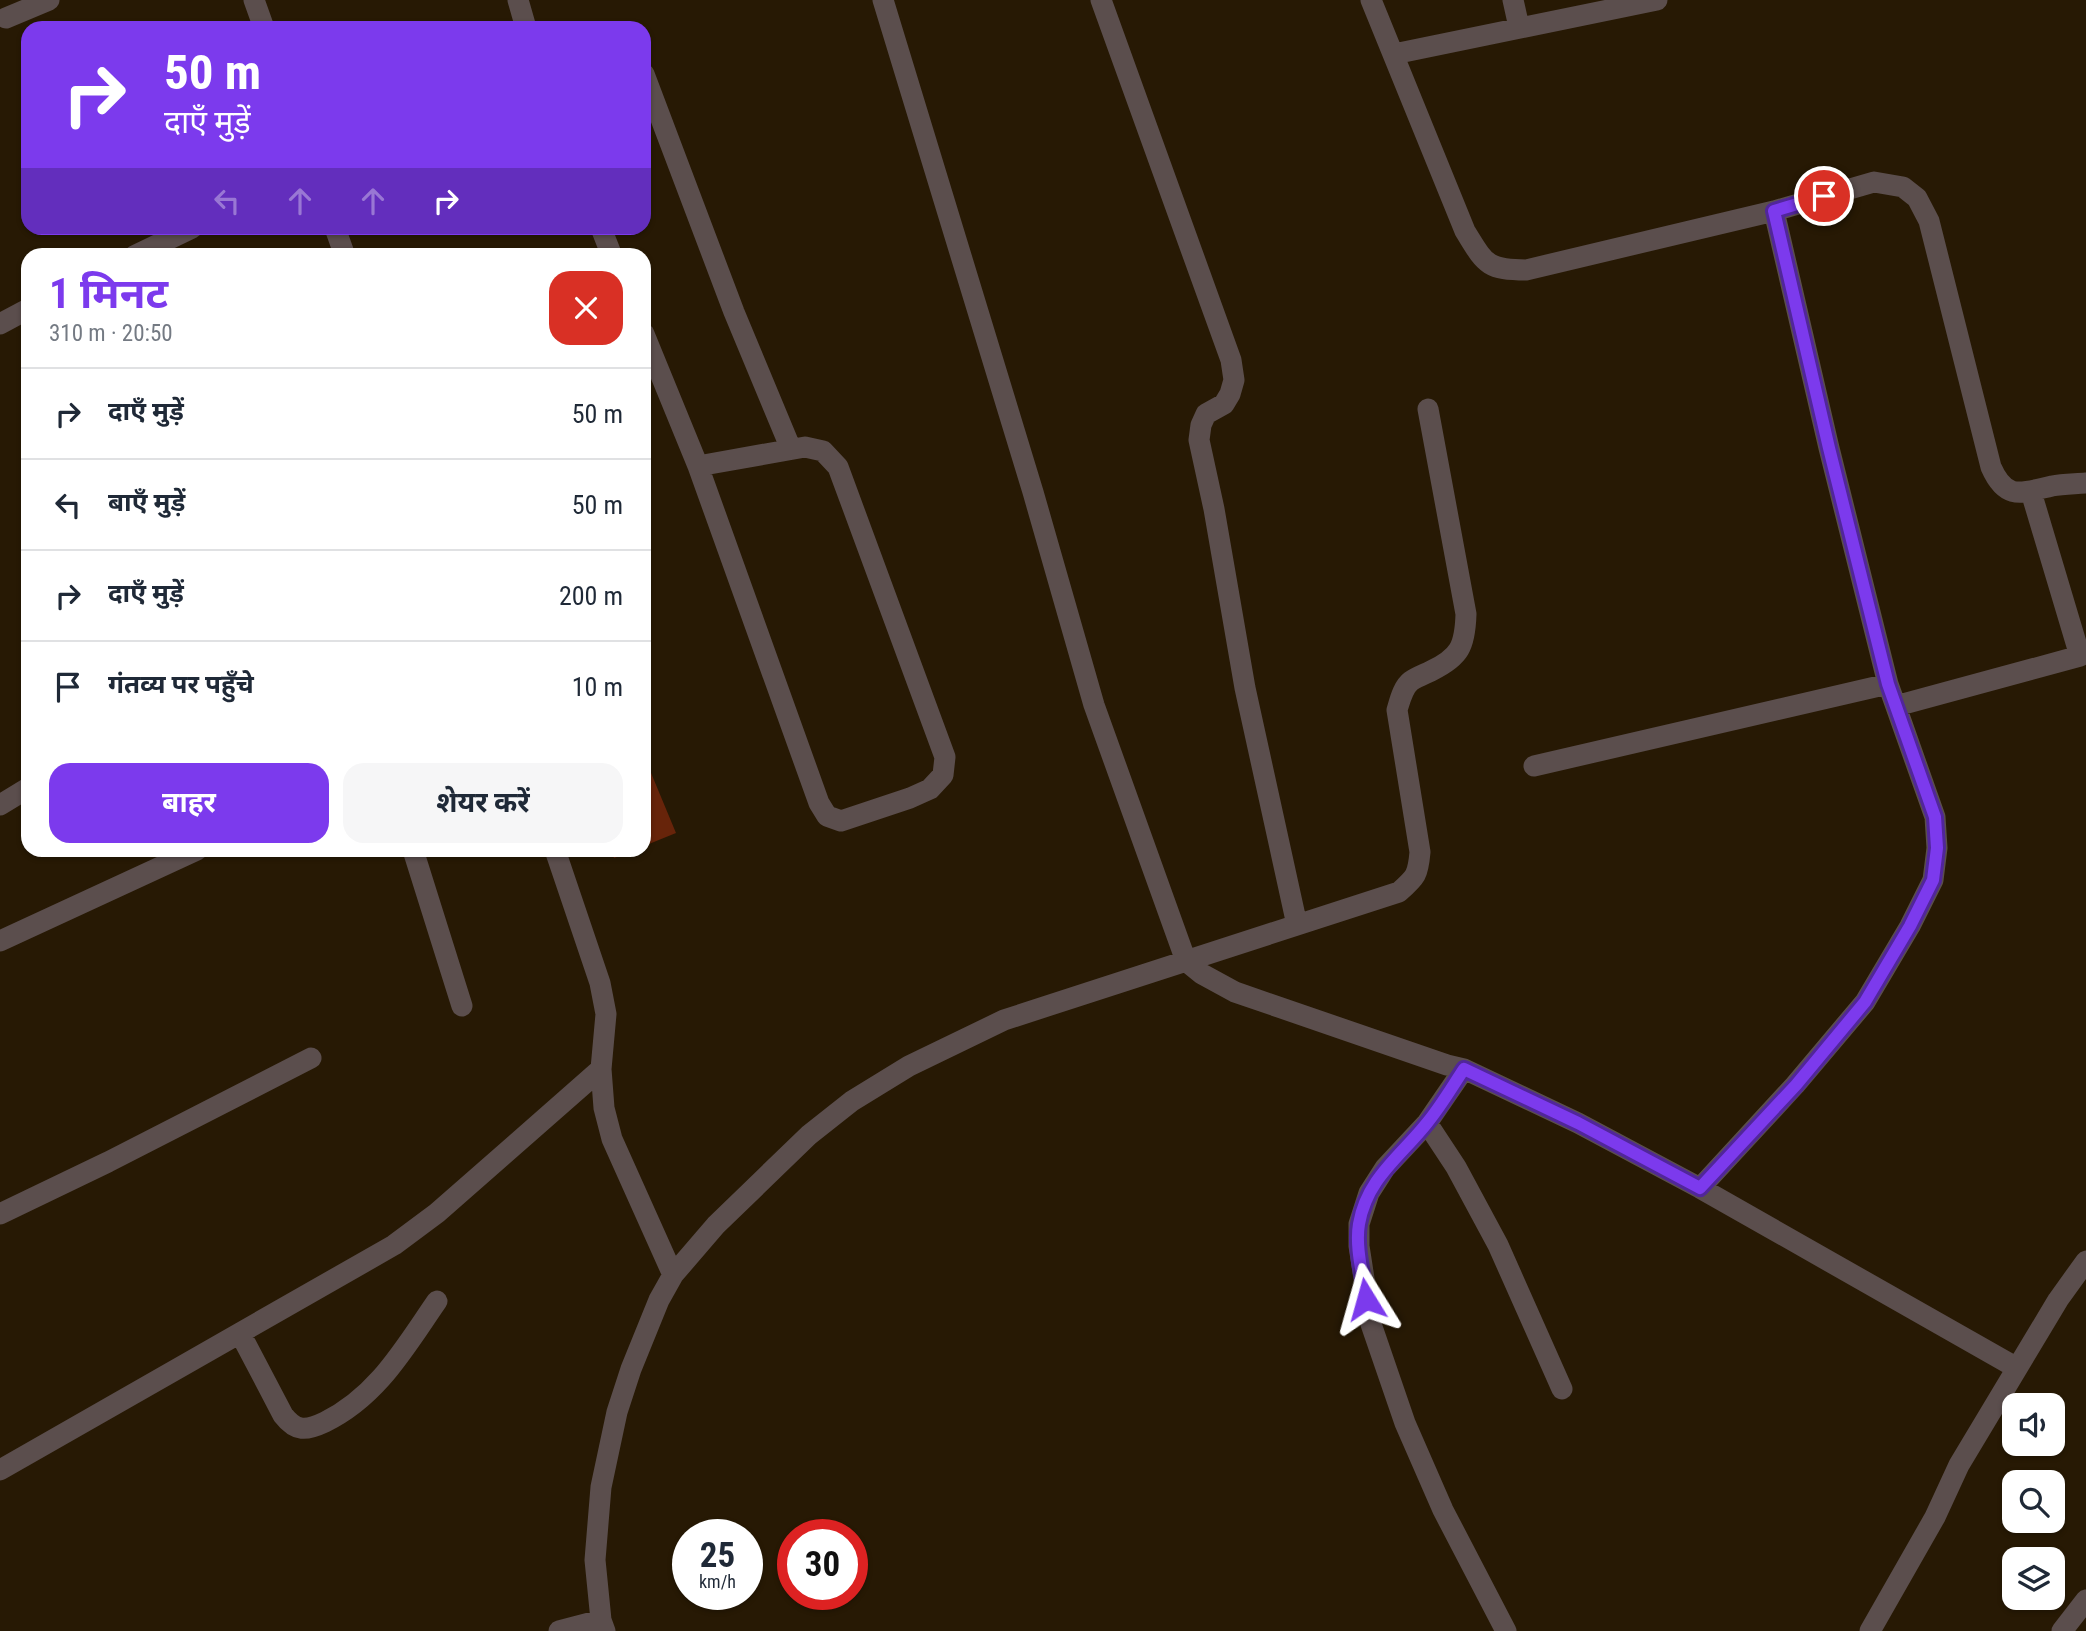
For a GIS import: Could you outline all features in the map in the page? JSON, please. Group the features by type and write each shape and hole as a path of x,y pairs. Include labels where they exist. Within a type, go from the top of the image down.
{"street":[{"path":"6,18 49,0"},
{"path":"254,0 262,21"},
{"path":"518,0 524,21"},
{"path":"883,0 1033,492 1094,705 1186,961 1202,974 1235,992 1464,1069 1578,1123 1700,1188 2017,1368"},
{"path":"1101,0 1231,360 1234,380 1230,394 1224,404 1206,414 1199,440 1214,509 1245,688 1297,925"},
{"path":"1371,0 1465,231 1483,260 1502,270 1526,270 1774,211 1874,182 1903,187 1917,198 1929,222 1997,482 2011,492 2031,492 2054,486 2086,483"},
{"path":"1513,0 1519,27"},
{"path":"1394,54 1657,0"},
{"path":"651,93 734,312 791,449"},
{"path":"1700,1188 1796,1085 1865,1002 1910,926 1933,880 1937,848 1935,817 1888,684 1774,211"},
{"path":"151,248 178,235"},
{"path":"0,324 21,313"},
{"path":"651,351 698,466 819,803 827,816 841,821 930,789 943,775 945,757 838,467 823,451 805,447 698,466"},
{"path":"559,1631 603,1626 595,1560 601,1487 617,1412 659,1300 673,1275 716,1225 809,1135 852,1101 909,1066 1004,1020 1399,892 1412,881 1418,871 1420,852 1397,710 1400,697 1410,681 1450,662 1465,636 1466,614 1429,409"},
{"path":"1896,706 2080,656 2031,492"},
{"path":"1534,766 1888,684"},
{"path":"0,805 21,792"},
{"path":"0,941 182,857"},
{"path":"415,857 462,1006"},
{"path":"557,857 600,983 606,1014 601,1069 604,1108 612,1139 673,1275"},
{"path":"0,1214 311,1058"},
{"path":"0,1470 394,1245 437,1213 601,1069"},
{"path":"1464,1069 1427,1123 1385,1168 1369,1193 1359,1224 1359,1246 1371,1324 1405,1423 1443,1510 1506,1631"},
{"path":"1427,1123 1456,1167 1498,1245 1562,1389"},
{"path":"1870,1631 1935,1517 1959,1465 2058,1300 2086,1261"},
{"path":"240,1333 283,1415 290,1424 301,1429 316,1426 363,1398 392,1365 438,1301"},
{"path":"2062,1631 2086,1600"}],"building":[{"path":"651,773 676,833 651,843"}],"route":[{"path":"1366,1299 1359,1224 1369,1193 1385,1168 1427,1123 1464,1069 1578,1123 1700,1188 1796,1085 1865,1002 1910,926 1933,880 1937,848 1935,817 1888,684 1774,211 1824,196"}]}
